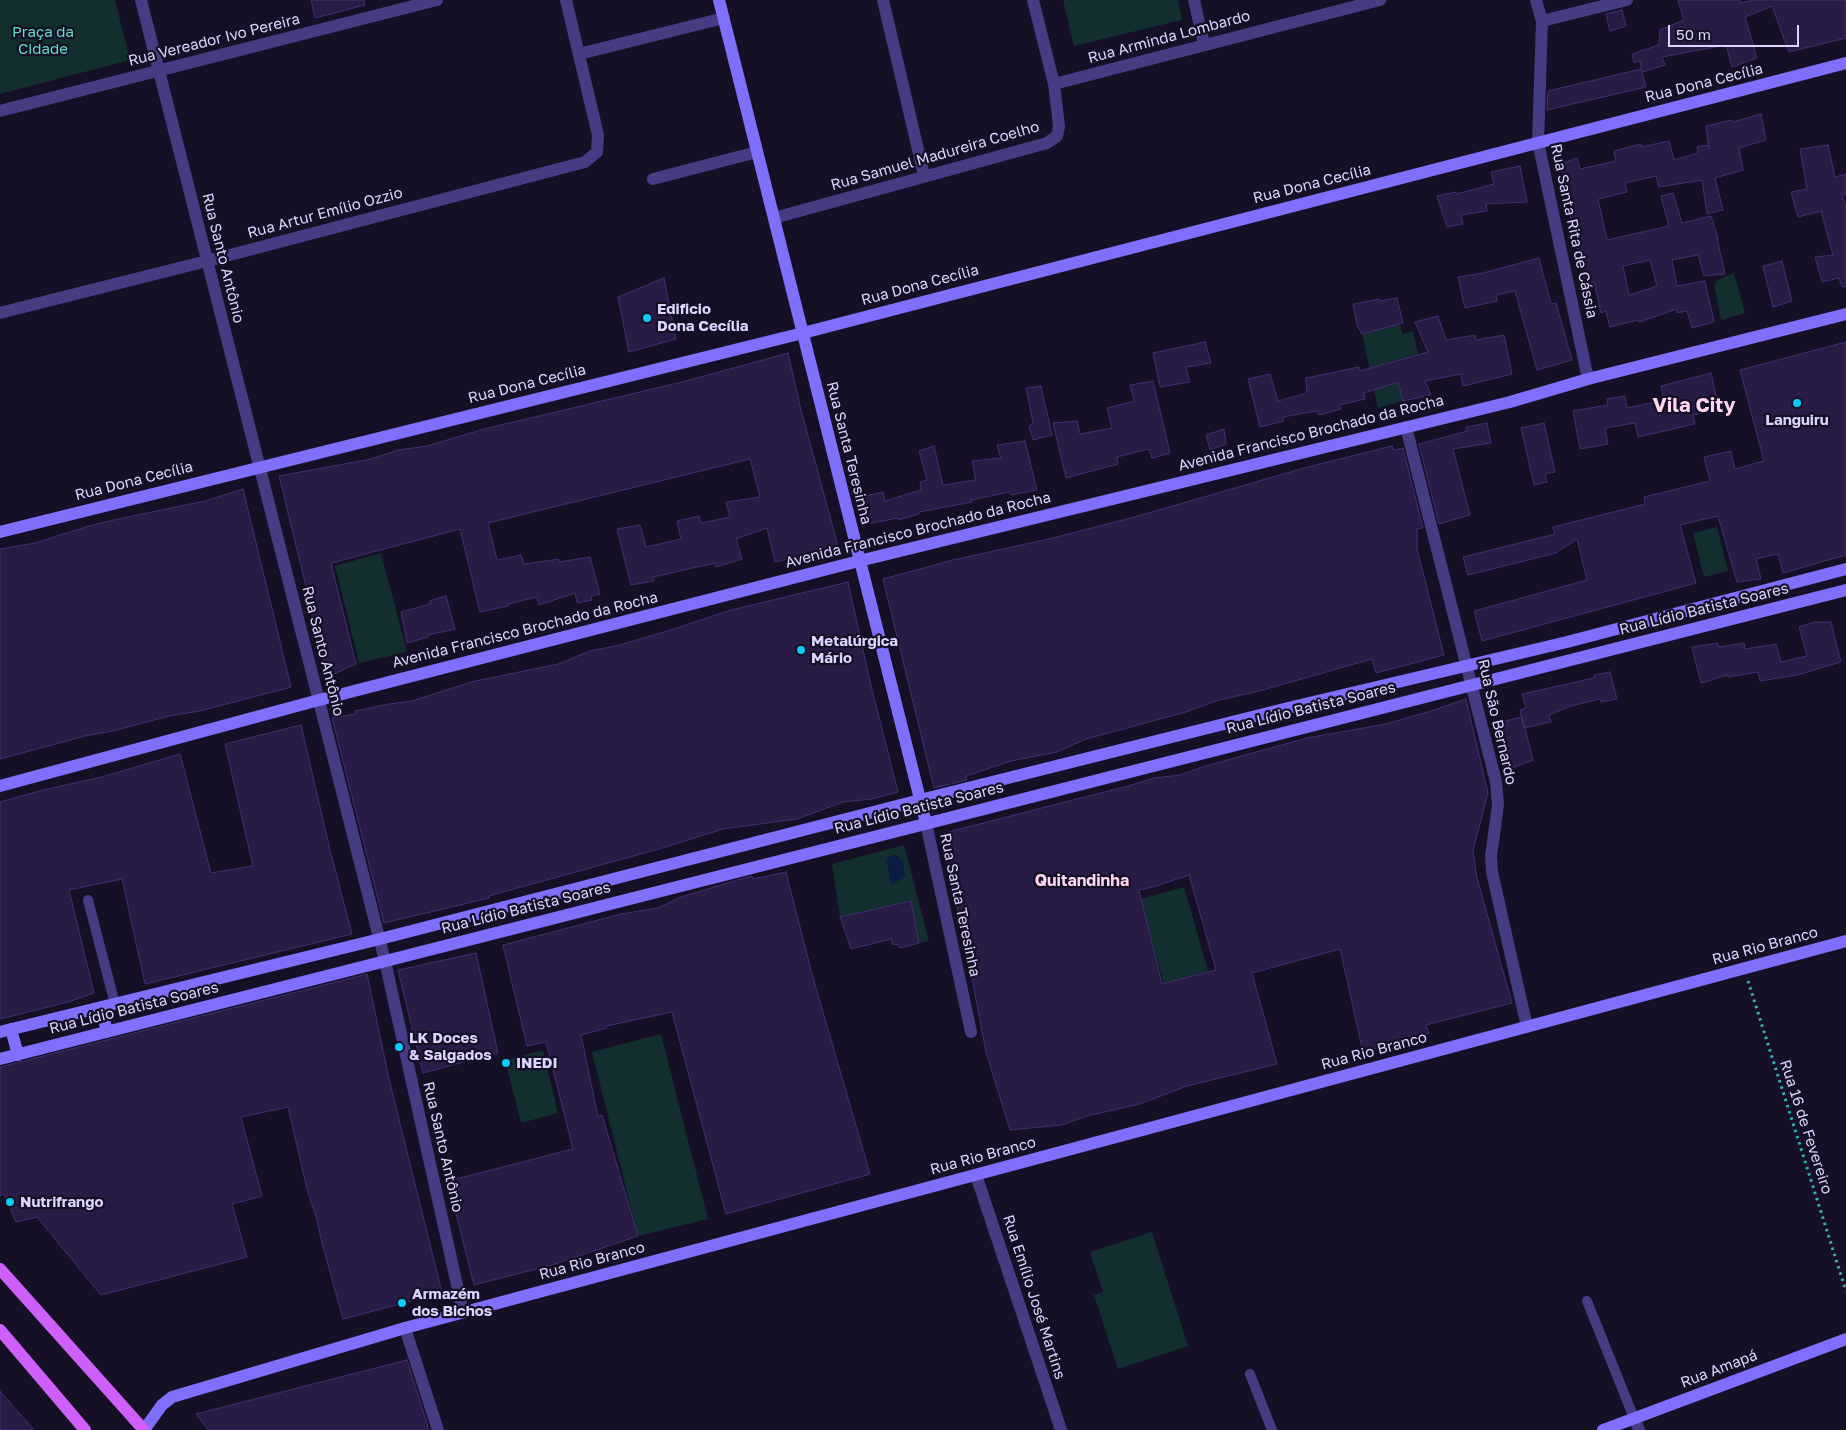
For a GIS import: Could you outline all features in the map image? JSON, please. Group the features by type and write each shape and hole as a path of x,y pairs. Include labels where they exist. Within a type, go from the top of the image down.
{"main road":[{"path":"0,1269 144,1430"},
{"path":"0,1330 85,1430"}],"street":[{"name":"Rua Santo Antônio","path":"141,0 380,939 463,1312"},
{"name":"Rua Vereador Ivo Pereira","path":"0,112 437,0"},
{"path":"566,0 579,54 724,18"},
{"name":"Rua Santa Teresinha","path":"719,0 926,823 971,1032"},
{"path":"883,0 924,175"},
{"name":"Rua Samuel Madureira Coelho","path":"774,218 924,175 1046,143 1057,136 1059,126 1054,84 1033,0"},
{"path":"1194,0 1204,44"},
{"name":"Rua Arminda Lombardo","path":"1054,84 1380,0"},
{"name":"Rua Santa Rita de Cássia","path":"1536,0 1542,21 1538,142 1588,379"},
{"path":"1542,21 1626,0"},
{"name":"Rua Artur Emílio Ozzio","path":"0,313 585,162 597,152 598,135 579,54"},
{"name":"Rua Dona Cecília","path":"0,532 259,466 803,333 1846,63"},
{"path":"653,179 757,152"},
{"name":"Avenida Francisco Brochado da Rocha","path":"0,786 319,700 859,561 1510,402 1588,379 1846,314"},
{"name":"Rua São Bernardo","path":"1406,427 1496,782 1498,805 1491,856 1492,872 1528,1027"},
{"name":"Rua Lídio Batista Soares","path":"5,1031 499,909 920,800 1360,691 1576,640 1846,569"},
{"name":"Rua Lídio Batista Soares","path":"0,1059 1846,590"},
{"path":"1757,592 1762,611"},
{"path":"1360,691 1364,712"},
{"path":"1126,749 1132,770"},
{"path":"724,851 728,873"},
{"path":"651,870 656,892"},
{"path":"499,909 505,930"},
{"name":"Rua Rio Branco","path":"144,1430 162,1405 172,1397 405,1328 1846,942"},
{"path":"222,978 226,1001"},
{"path":"101,1007 107,1032"},
{"path":"5,1031 18,1055"},
{"name":"Rua Emílio José Martins","path":"976,1175 1061,1430"},
{"path":"405,1328 438,1430"},
{"name":"Rua Amapá","path":"1603,1430 1636,1424 1846,1339"}],"lane":[{"path":"88,900 115,1004"},
{"path":"1587,1301 1636,1424"},
{"path":"1250,1374 1272,1430"}],"path":[{"name":"Rua 16 de Fevereiro","path":"1744,969 1846,1291"}],"green space":[{"name":"Praça da Cidade","path":"0,0 115,0 130,60 0,94"},
{"path":"1063,0 1178,0 1182,20 1074,46"},
{"path":"1734,273 1745,313 1721,320 1714,285 1717,280"},
{"path":"1399,324 1403,334 1413,331 1418,354 1382,364 1386,386 1398,382 1403,401 1378,408 1362,334"},
{"path":"1717,527 1728,571 1704,577 1693,533"},
{"path":"381,553 407,652 359,663 335,566"},
{"path":"904,845 929,941 919,943 911,901 840,917 832,864"},
{"path":"1184,887 1208,971 1164,984 1140,899"},
{"path":"661,1034 708,1219 638,1236 592,1052"},
{"path":"543,1050 558,1113 521,1123 505,1060"},
{"path":"1152,1232 1188,1346 1118,1369 1094,1295 1103,1292 1090,1252"}],"water":[{"path":"897,855 903,863 905,877 893,884 886,860 890,856"}],"building":[{"path":"311,0 364,0 365,5 315,18"},
{"path":"1678,0 1740,0 1740,3 1755,0 1846,0 1846,38 1789,52 1772,6 1745,17 1757,58 1732,67 1726,45 1662,57 1665,65 1642,72 1640,61 1634,62 1632,54 1659,45 1660,30 1684,20"},
{"path":"1622,10 1626,26 1610,31 1606,14"},
{"path":"1641,69 1646,87 1547,110 1548,91"},
{"path":"1761,114 1766,140 1739,148 1743,170 1715,178 1723,210 1707,214 1702,180 1659,187 1656,176 1625,183 1627,192 1598,199 1607,240 1669,226 1661,196 1673,193 1682,223 1711,216 1718,238 1725,274 1704,276 1698,255 1672,260 1677,286 1705,281 1714,322 1692,328 1687,311 1677,313 1677,309 1639,322 1638,320 1610,327 1606,311 1601,313 1594,282 1585,284 1560,164 1577,158 1580,169 1616,161 1614,151 1641,144 1641,147 1669,141 1674,160 1698,153 1697,147 1707,145 1709,149 1706,126 1732,120 1733,122","holes":["1650,260 1657,286 1629,295 1623,266"]},
{"path":"1828,145 1835,177 1846,174 1846,194 1842,195 1846,208 1846,286 1842,287 1839,278 1822,282 1815,257 1833,255 1821,211 1798,217 1791,192 1807,189 1800,149"},
{"path":"1520,166 1527,202 1486,204 1487,211 1461,215 1463,224 1447,227 1437,196 1456,192 1457,194 1494,184 1491,172"},
{"path":"1539,258 1551,304 1556,303 1572,360 1537,370 1515,291 1496,295 1497,301 1465,308 1458,277 1483,273"},
{"path":"1782,261 1792,301 1773,307 1763,266"},
{"name":"Edificio Dona Cecília","path":"664,278 676,339 629,352 618,297"},
{"path":"1397,298 1403,323 1362,334 1357,325 1353,304"},
{"path":"1438,316 1446,340 1475,335 1476,340 1504,335 1512,374 1463,386 1461,374 1425,381 1431,395 1403,401 1398,382 1364,393 1365,399 1339,405 1341,409 1319,415 1316,411 1283,417 1284,421 1260,427 1248,379 1270,374 1278,401 1307,393 1306,378 1359,367 1360,371 1428,352 1415,322"},
{"path":"1205,342 1211,363 1186,367 1190,382 1160,387 1153,353"},
{"path":"1846,342 1846,555 1783,573 1778,554 1756,559 1761,579 1737,582 1718,516 1680,525 1696,583 1482,641 1474,611 1587,580 1577,539 1556,553 1468,575 1463,557 1555,534 1553,527 1645,504 1644,497 1710,481 1704,457 1731,451 1735,469 1764,461 1740,370"},
{"path":"788,353 801,410 838,546 775,562 767,528 736,539 742,559 716,567 715,563 653,577 654,581 631,585 617,529 640,525 646,547 681,539 677,521 699,516 701,523 730,517 726,502 760,497 750,459 488,523 497,560 521,555 524,564 559,559 559,562 590,557 600,594 591,596 592,600 577,603 575,593 539,605 537,597 480,612 460,529 331,563 356,664 328,677 279,476 371,459 398,450 427,446 484,429 686,381"},
{"path":"1711,373 1719,409 1693,415 1695,424 1638,437 1635,423 1605,428 1608,444 1580,449 1573,411 1608,405 1607,399 1625,396 1627,408 1664,400 1661,386"},
{"path":"1153,381 1170,453 1152,458 1149,449 1117,457 1118,464 1066,478 1053,423 1077,421 1080,434 1112,428 1107,408 1134,401 1130,385"},
{"path":"1041,386 1052,435 1033,440 1029,426 1033,423 1026,388"},
{"path":"1487,423 1491,443 1453,449 1470,515 1439,524 1419,444 1467,431 1466,427"},
{"path":"1544,423 1555,472 1545,474 1547,482 1534,485 1521,428"},
{"path":"1224,429 1226,444 1210,450 1206,435"},
{"path":"1025,441 1037,490 1011,495 1010,492 971,500 972,502 919,512 919,514 898,520 898,518 867,524 864,509 867,508 865,496 883,492 885,501 921,490 920,482 927,480 919,451 934,446 943,485 976,480 972,461 1001,458 997,445"},
{"path":"1392,446 1393,450 1403,448 1423,528 1417,529 1417,549 1444,655 1376,673 1372,659 1263,690 1216,701 1186,712 1086,739 1057,752 1011,761 966,776 967,780 934,788 883,579 953,560 1053,538 1138,516 1304,468"},
{"path":"243,489 291,687 200,711 169,716 113,731 85,736 0,759 0,549 35,543 89,526 205,501"},
{"path":"848,582 872,690 898,792 872,799 843,802 797,819 723,829 666,847 489,896 489,898 384,923 332,718 355,714 355,711 412,701 471,682 558,664 590,651 620,645 731,610"},
{"path":"446,596 455,629 428,635 428,637 407,643 401,612 430,604 430,601"},
{"path":"1816,622 1831,622 1841,662 1797,675 1760,681 1758,672 1728,677 1727,675 1701,683 1692,647 1718,643 1719,647 1744,643 1745,649 1776,644 1781,662 1807,656 1799,627"},
{"path":"1610,672 1617,699 1601,702 1600,699 1571,706 1549,715 1551,722 1524,728 1520,710 1526,708 1522,694 1594,678 1594,675"},
{"path":"1466,699 1488,793 1473,850 1477,878 1512,1003 1426,1025 1429,1033 1363,1052 1340,949 1252,973 1277,1064 1187,1086 1140,1104 1087,1116 1062,1125 1010,1130 986,1052 964,936 940,834 1154,778 1180,775 1202,767 1307,738 1386,724","holes":["1189,875 1216,970 1162,984 1139,890"]},
{"path":"1522,717 1533,760 1512,768 1501,722"},
{"path":"301,725 352,934 145,984 122,879 69,890 94,993 68,1002 0,1019 0,802 102,777 180,754 211,873 253,866 225,744"},
{"path":"786,872 812,974 870,1174 726,1214 672,1012 606,1026 607,1028 581,1035 598,1117 602,1115 638,1236 552,1265 474,1285 448,1181 573,1149 546,1042 527,1046 503,945 621,914 658,908 681,897 744,878 752,876 753,879"},
{"path":"911,901 919,943 900,948 898,944 893,945 891,939 851,949 840,917"},
{"path":"476,953 498,1053 423,1073 398,970"},
{"path":"367,974 389,1079 442,1293 343,1319 307,1189 288,1107 241,1117 262,1196 232,1204 247,1257 101,1295 37,1217 16,1222 4,1194 0,1196 0,1067"},
{"path":"407,1360 429,1430 208,1430 196,1414"},
{"path":"0,1391 34,1430 0,1430"}],"place":[{"name":"Edificio Dona Cecília","path":"647,318"},
{"name":"Languiru","path":"1797,403"},
{"name":"Metalúrgica Mário","path":"801,650"},
{"name":"LK Doces & Salgados","path":"399,1047"},
{"name":"INEDI","path":"506,1063"},
{"name":"Nutrifrango","path":"10,1202"},
{"name":"Armazém dos Bichos","path":"402,1303"}],"district":[{"name":"Vila City","path":"1694,406"},
{"name":"Quitandinha","path":"1082,881"}]}
